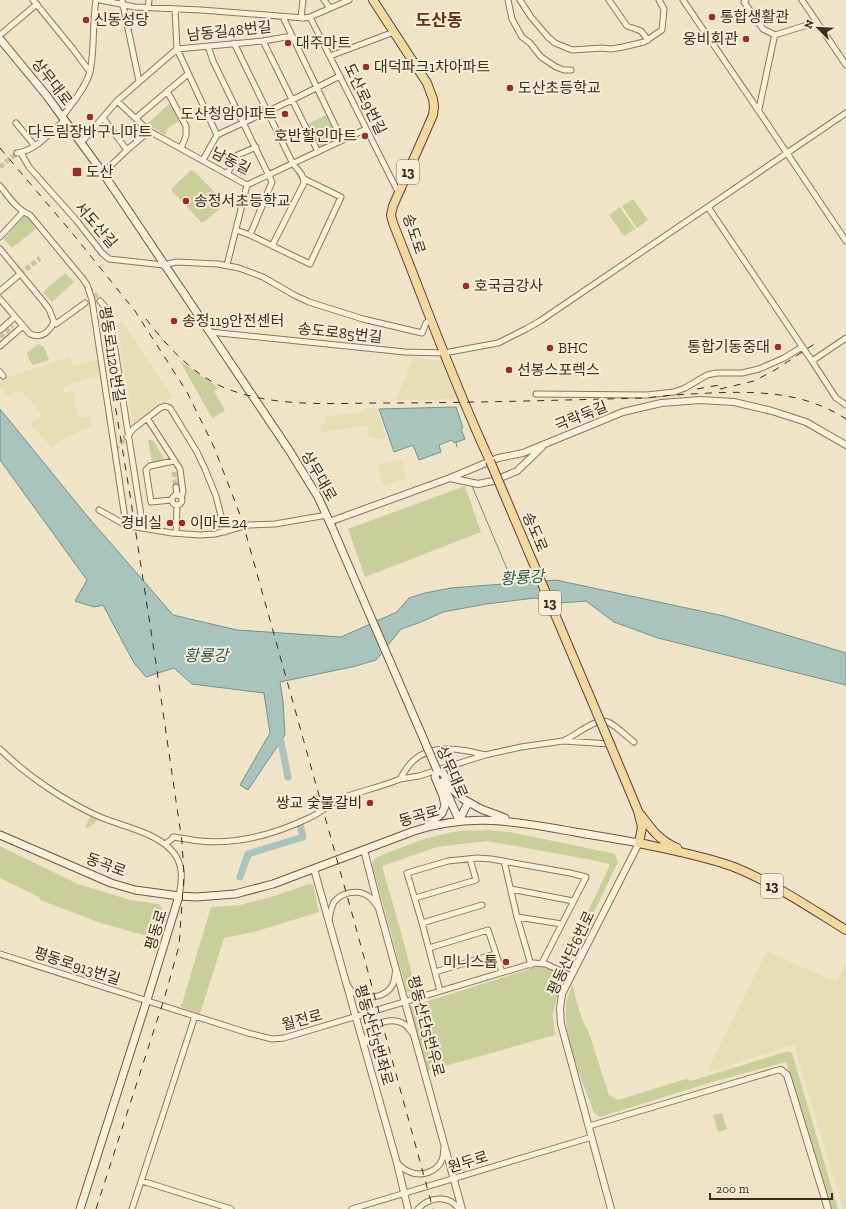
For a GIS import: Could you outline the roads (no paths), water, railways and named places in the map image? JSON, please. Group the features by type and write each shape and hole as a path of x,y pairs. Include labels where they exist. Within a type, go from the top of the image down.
{"main road":[{"name":"송도로","path":"373,0 427,83 433,99 434,107 433,116 392,206 392,224 475,429 490,461 638,811 642,827 639,843"},
{"name":"상무대로","path":"0,39 47,96 103,173 289,450 318,497 459,820"},
{"path":"427,826 442,813 445,806 443,796 435,777 437,770 443,773 452,789 468,803 480,810 514,822"},
{"path":"459,820 468,803"},
{"name":"13","path":"638,811 665,842 691,854"},
{"name":"동곡로","path":"0,835 111,883 135,890 196,897 235,894 273,884 427,826 459,820 514,822 639,843 691,854 734,867 755,877 846,930"},
{"name":"평동로","path":"80,1209 179,896"}],"street":[{"path":"16,123 36,146 63,119 84,85 90,72 94,42 96,0"},
{"path":"100,0 148,8 201,10 301,18 310,17 349,0"},
{"path":"148,8 149,0"},
{"path":"301,18 303,0"},
{"path":"324,0 330,8"},
{"path":"508,0 512,19 522,37 530,42 541,57 560,69 572,70"},
{"path":"520,0 531,17 548,36 556,43 572,50 602,48 611,49 648,40 662,30 664,9 659,0"},
{"path":"609,0 627,26 641,31 648,40"},
{"path":"683,0 846,241"},
{"path":"746,0 744,2 763,29 775,35 817,22"},
{"path":"802,0 846,65"},
{"path":"0,35 35,2 90,72"},
{"path":"122,3 139,81"},
{"path":"175,9 177,49 217,134"},
{"path":"282,17 342,140"},
{"name":"도산로9번길","path":"310,17 398,192"},
{"path":"330,56 394,32"},
{"path":"758,110 775,35"},
{"name":"남동길48번길","path":"103,118 139,81 177,49 263,41 292,36"},
{"path":"263,41 318,152"},
{"path":"234,43 293,164 304,179 341,197 310,264 250,235 236,230"},
{"name":"남동길","path":"208,46 213,61 269,175"},
{"path":"136,118 188,74"},
{"path":"203,160 217,134 244,123 340,76"},
{"path":"167,91 186,126 186,136 181,148"},
{"name":"남동길","path":"117,102 149,131 247,185 366,128"},
{"path":"444,353 498,343 540,321 846,113"},
{"path":"81,143 103,118 127,150"},
{"path":"103,173 149,131"},
{"name":"서도산길","path":"36,146 19,153 29,167 77,221 106,258 164,265 176,262 227,265 263,277 282,289 309,302 363,319 422,333 426,323 431,320"},
{"path":"227,174 238,156 256,148"},
{"path":"250,235 272,182 269,175"},
{"path":"272,246 304,183 304,179"},
{"path":"227,265 247,185"},
{"name":"평동로1120번길","path":"0,186 23,212 30,215 88,286 92,300 126,525"},
{"path":"708,207 836,398 846,405"},
{"path":"0,237 23,212"},
{"path":"0,249 49,309 54,322"},
{"path":"0,291 20,274"},
{"path":"0,299 30,334 42,336 47,333 54,322"},
{"path":"100,301 109,311 143,528"},
{"path":"54,322 56,324 85,303"},
{"path":"0,330 15,317"},
{"path":"0,346 23,326"},
{"name":"송도로85번길","path":"210,332 405,352 444,353"},
{"path":"812,361 846,338"},
{"path":"536,394 647,395 674,392 685,388 707,375 718,373 742,374 760,369 784,358 802,347"},
{"name":"극락둑길","path":"329,521 450,478 490,461 544,445 623,412 661,403 700,400 734,402 772,411 806,422 846,445"},
{"path":"128,436 133,429 163,407 167,407 172,410 206,469 216,496 226,532"},
{"path":"147,418 180,469 184,492 179,496 174,497 172,500 151,502 146,470 150,466 174,460"},
{"path":"450,478 478,484 511,475 523,466 544,445"},
{"path":"176,487 182,502 177,505"},
{"path":"172,500 174,504 177,505"},
{"path":"176,533 177,505"},
{"path":"99,510 126,525 176,533 200,535 226,532 248,525 329,521"},
{"path":"563,741 594,723 606,721 634,742"},
{"path":"165,844 172,839 172,836 199,841 217,842 258,837 307,819 343,798 400,779 419,776 485,755 521,747 563,741 610,744"},
{"name":"평동로","path":"0,749 10,759 49,788 75,804 100,816 152,836 165,844 174,854 180,867 182,878 179,896"},
{"path":"400,779 410,765 419,756 426,753 438,750 453,749 485,755"},
{"name":"평동산단6번로","path":"611,1209 561,1024 560,1010 562,994 639,843"},
{"name":"평동산단5번우로","path":"364,850 462,1209"},
{"path":"440,991 407,873 439,863 470,859 491,859 586,876 542,963 571,976"},
{"path":"415,898 476,880 470,859"},
{"path":"504,861 517,917 531,965"},
{"name":"평동산단5번좌로","path":"314,869 397,1163 408,1209"},
{"path":"511,889 573,901"},
{"path":"329,922 330,912 334,902 350,892 369,896 379,908"},
{"path":"422,924 482,905"},
{"path":"517,917 562,924"},
{"path":"429,948 488,930 502,972"},
{"name":"평동로913번길","path":"0,954 147,1000"},
{"path":"435,972 495,954"},
{"name":"월전로","path":"147,1000 248,1033 272,1039 284,1038 502,972 534,963 542,963"},
{"path":"346,984 354,993 368,998 383,994 394,983 396,968"},
{"path":"132,1209 195,1016"},
{"path":"364,1048 368,1033 374,1027 385,1021 395,1021 406,1025 414,1034"},
{"path":"589,1126 782,1070 787,1075 828,1209"},
{"name":"원두로","path":"352,1209 592,1137"},
{"path":"397,1163 408,1172 419,1174 428,1173 433,1171 441,1162 444,1156 443,1150 445,1145"},
{"path":"142,1180 215,1207 231,1209"},
{"path":"418,1209 427,1202 440,1199 455,1204 459,1209"}],"water":[{"path":"456,407 465,439 454,443 452,440 439,445 441,452 419,460 413,445 394,452 379,409"},
{"name":"황룡강","path":"0,409 88,517 173,615 237,630 341,637 397,612 409,598 425,593 451,588 556,580 724,616 846,653 846,685 658,638 614,622 586,601 560,603 535,598 486,604 443,612 401,629 376,660 356,666 280,682 283,701 285,735 248,790 240,785 270,733 264,693 192,684 174,668 146,677 134,663 103,605 94,607 75,601 87,580 0,460"}],"waterway":[{"path":"456,442 457,447"},
{"path":"472,486 513,583"},
{"path":"281,742 288,777"},
{"path":"240,877 248,854 303,837 300,825"}],"tunnel":[{"path":"0,167 17,153"},
{"path":"20,274 40,258"},
{"path":"89,288 100,301"},
{"path":"0,337 13,326"},
{"path":"115,449 127,437"},
{"path":"174,472 176,487"}],"railway":[{"path":"0,148 73,234 135,311 187,392 214,447 242,520 433,1209"},
{"path":"96,1209 165,996 179,946 184,875 182,842 155,657 100,314"},
{"path":"146,319 181,359 202,376 225,388 264,399 283,402 323,404 646,398 687,394 746,392 798,398 814,403 846,419"},
{"path":"720,389 754,381 775,370 816,343"},
{"path":"697,389 725,384"}],"place":[{"name":"통합생활관","path":"712,17"},
{"name":"신동성당","path":"86,20"},
{"name":"웅비회관","path":"746,39"},
{"name":"대주마트","path":"288,43"},
{"name":"대덕파크1차아파트","path":"366,67"},
{"name":"도산초등학교","path":"510,88"},
{"name":"도산청암아파트","path":"285,114"},
{"name":"다드림장바구니마트","path":"90,117"},
{"name":"호반할인마트","path":"365,136"},
{"name":"도산","path":"77,172"},
{"name":"송정서초등학교","path":"186,201"},
{"name":"호국금강사","path":"466,286"},
{"name":"송정119안전센터","path":"174,321"},
{"name":"통합기동중대","path":"778,347"},
{"name":"BHC","path":"550,348"},
{"name":"선봉스포렉스","path":"509,370"},
{"name":"경비실","path":"170,523"},
{"name":"이마트24","path":"182,523"},
{"name":"쌍교 숯불갈비","path":"370,803"},
{"name":"미니스톱","path":"506,962"}],"district":[{"name":"도산동","path":"439,20"}]}
